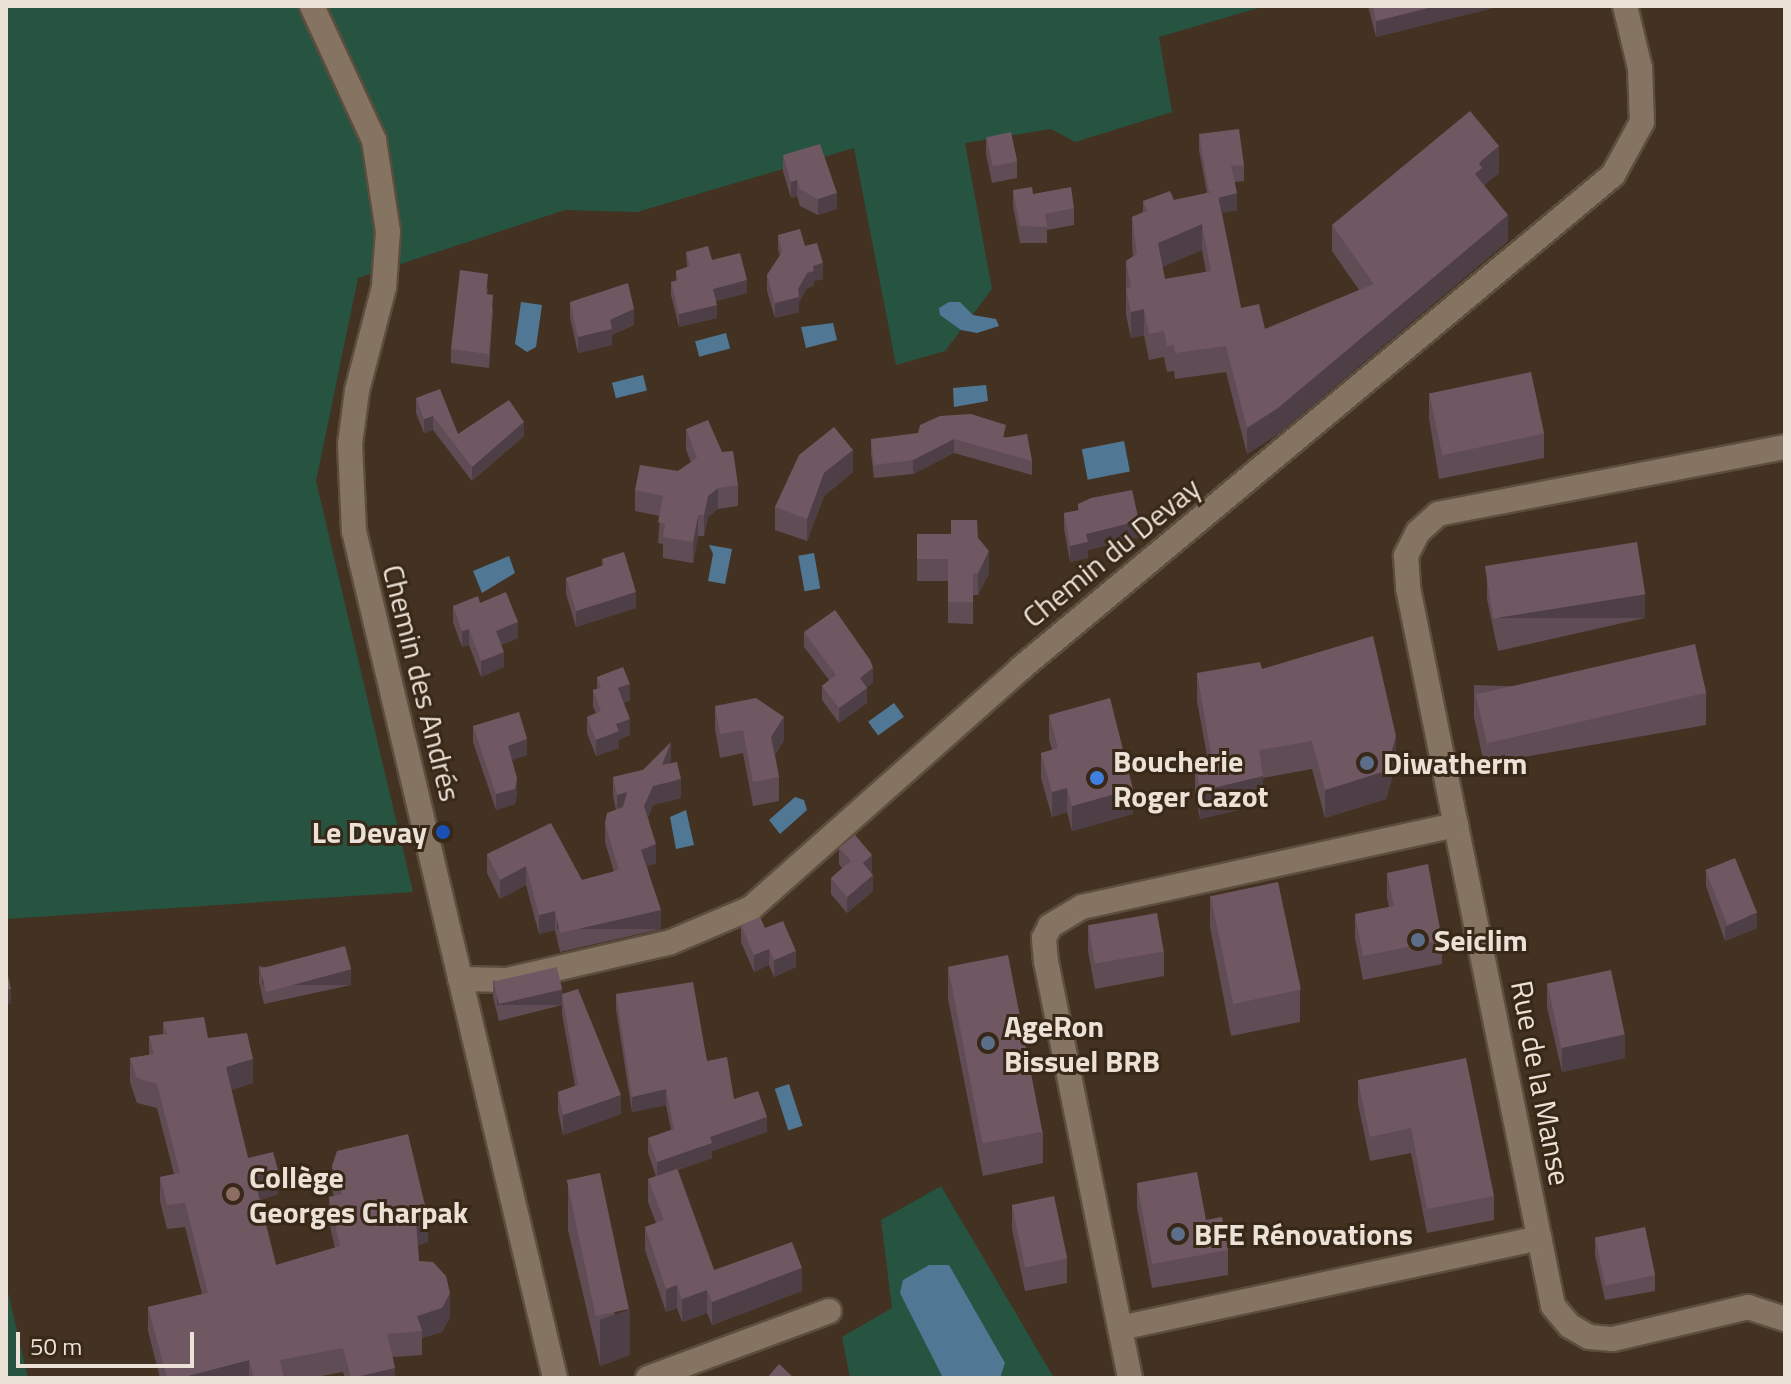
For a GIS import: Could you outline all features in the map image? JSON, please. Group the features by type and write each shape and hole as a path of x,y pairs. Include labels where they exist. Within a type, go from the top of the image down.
{"street":[{"name":"Chemin des Andrés","path":"312,6 374,140 388,231 384,287 357,391 350,444 354,531 555,1378"},
{"name":"Chemin du Devay","path":"460,979 507,980 671,942 751,908 1021,668 1613,175 1642,122 1640,68 1625,6"},
{"name":"Rue de la Manse","path":"1785,447 1438,514 1418,532 1406,556 1408,588 1553,1306 1570,1326 1589,1337 1613,1339 1748,1307 1785,1319"},
{"path":"1130,1378 1046,962 1044,938 1050,926 1082,907 1456,825"},
{"path":"1120,1328 1539,1238"},
{"path":"648,1378 829,1311"}],"green space":[{"path":"6,6 1265,6 1159,37 1172,112 1075,142 1051,129 965,143 992,289 945,351 896,365 854,148 637,212 565,210 358,278 316,481 413,892 6,919"},
{"path":"941,1186 1054,1378 850,1378 842,1337 892,1308 881,1220"},
{"path":"6,1284 28,1378 6,1378"}],"water":[{"path":"521,302 542,305 536,347 527,352 515,344"},
{"path":"949,302 960,302 973,315 996,319 999,326 977,333 961,330 940,315 939,308"},
{"path":"833,323 837,340 806,348 801,327"},
{"path":"726,333 730,348 699,357 695,341"},
{"path":"643,375 647,391 616,398 612,383"},
{"path":"986,385 988,401 954,407 953,388"},
{"path":"1124,441 1130,471 1088,480 1082,449"},
{"path":"709,545 732,549 725,584 708,581 713,554"},
{"path":"814,553 820,588 804,591 798,556"},
{"path":"509,556 515,573 482,593 473,571"},
{"path":"894,703 904,717 878,736 868,722"},
{"path":"795,797 804,800 807,810 780,834 769,820"},
{"path":"686,810 694,845 676,849 670,817"},
{"path":"789,1084 803,1126 788,1130 775,1089"},
{"path":"929,1265 949,1265 1005,1363 1000,1378 943,1378 900,1293 903,1280"}],"building":[{"path":"1373,6 1436,6 1376,21"},
{"path":"1470,111 1499,146 1479,163 1482,168 1475,174 1508,215 1278,408 1247,428 1226,346 1175,353 1174,345 1167,346 1164,331 1149,334 1144,309 1131,312 1126,289 1131,287 1126,261 1137,254 1132,217 1147,211 1143,201 1170,191 1174,200 1217,191 1241,308 1259,304 1265,329 1374,284 1332,225","holes":["1202,224 1211,271 1165,279 1158,243"]},
{"path":"1239,129 1244,165 1231,166 1237,193 1218,198 1217,191 1209,192 1199,134"},
{"path":"1011,132 1017,161 993,167 987,137"},
{"path":"820,144 837,193 818,199 800,189 797,180 791,182 783,155"},
{"path":"1032,187 1033,194 1071,187 1074,208 1045,214 1047,227 1020,226 1013,190"},
{"path":"800,229 805,246 817,243 823,263 813,266 814,271 807,273 798,289 799,297 775,303 767,275 782,252 778,235"},
{"path":"708,246 712,260 740,253 747,280 713,289 717,305 679,314 671,282 678,280 676,271 690,266 686,252"},
{"path":"460,270 488,274 486,294 493,295 489,354 451,349"},
{"path":"628,283 634,309 610,320 612,329 578,337 570,302"},
{"path":"1531,372 1544,434 1442,455 1429,394"},
{"path":"440,389 458,434 509,400 524,422 472,467 433,416 424,419 416,398"},
{"path":"971,414 1006,425 1003,438 1027,434 1032,461 954,439 913,460 874,465 871,439 918,433 920,425 940,416"},
{"path":"708,420 722,452 733,451 738,485 718,488 708,496 704,515 698,515 693,542 663,537 665,524 658,522 663,496 635,490 640,465 678,471 697,458 686,429"},
{"path":"834,427 853,450 824,473 807,519 775,507 799,455"},
{"path":"1132,490 1139,521 1086,534 1088,542 1070,546 1064,513 1079,510 1078,504 1091,498"},
{"path":"951,520 977,520 978,538 989,551 978,573 973,573 973,602 948,602 948,559 917,559 917,534 951,534"},
{"path":"1637,542 1645,594 1493,618 1485,566"},
{"path":"624,552 636,592 576,611 566,578 604,565 602,559"},
{"path":"506,592 518,622 496,631 504,652 481,661 469,629 462,631 453,606 478,596 480,603"},
{"path":"835,610 873,668 860,678 867,688 839,708 822,686 836,675 804,632"},
{"path":"1373,636 1396,736 1386,771 1325,790 1312,741 1259,750 1263,776 1200,791 1195,763 1212,760 1197,673 1260,662 1262,669"},
{"path":"1695,644 1706,693 1487,743 1476,695"},
{"path":"623,667 630,684 618,688 630,719 616,724 619,731 596,740 587,717 601,711 593,690 601,688 597,677"},
{"path":"756,698 784,717 771,737 779,777 753,782 743,730 720,734 715,706"},
{"path":"1110,698 1133,789 1072,806 1067,788 1052,792 1041,753 1058,748 1049,715"},
{"path":"519,712 527,739 508,746 517,778 515,789 496,794 473,726"},
{"path":"671,742 662,765 677,762 681,779 653,786 644,806 656,844 641,850 661,910 560,933 555,911 539,915 526,866 500,880 487,854 551,823 582,880 619,870 605,823 607,813 623,807 627,792 617,795 613,777 643,770"},
{"path":"855,835 872,855 863,863 873,875 847,897 831,878 851,861 839,848"},
{"path":"1735,858 1757,913 1727,925 1705,870"},
{"path":"1428,864 1442,940 1363,956 1355,914 1394,906 1387,873"},
{"path":"1278,882 1301,990 1233,1004 1211,896"},
{"path":"1157,913 1164,951 1095,964 1088,925"},
{"path":"760,917 765,928 783,921 796,951 774,960 769,949 754,955 741,925"},
{"path":"345,946 351,969 266,992 260,969"},
{"path":"1008,955 1042,1132 982,1143 948,967"},
{"path":"6,967 11,989 6,990"},
{"path":"557,967 562,989 499,1004 494,982"},
{"path":"1611,970 1625,1035 1561,1048 1547,984"},
{"path":"693,982 707,1061 727,1057 734,1099 758,1091 767,1117 710,1137 712,1143 657,1162 648,1138 674,1129 666,1089 632,1097 616,994"},
{"path":"578,989 621,1095 563,1115 558,1092 578,1085 562,994"},
{"name":"Collège Georges Charpak","path":"204,1017 208,1038 247,1033 253,1059 226,1067 248,1158 273,1152 278,1170 254,1177 276,1265 340,1246 329,1197 342,1194 332,1166 337,1151 408,1134 428,1218 416,1221 419,1261 433,1262 446,1276 450,1293 442,1308 417,1316 422,1331 387,1334 395,1368 351,1378 343,1348 280,1360 284,1378 254,1378 249,1360 180,1378 167,1378 148,1307 208,1293 185,1203 167,1205 160,1177 180,1173 157,1084 137,1078 130,1058 154,1054 149,1036 167,1034 163,1022"},
{"path":"1466,1058 1494,1196 1427,1209 1411,1128 1370,1137 1358,1080"},
{"path":"677,1169 714,1270 792,1242 802,1268 712,1302 707,1290 682,1299 677,1285 666,1289 645,1227 664,1220 648,1179"},
{"path":"1197,1172 1206,1220 1222,1217 1228,1250 1152,1264 1137,1183"},
{"path":"600,1173 629,1309 596,1316 567,1180"},
{"path":"1054,1196 1067,1259 1025,1268 1012,1205"},
{"path":"1645,1227 1655,1275 1605,1286 1595,1238"},
{"path":"779,1364 794,1378 767,1378"}],"place":[{"name":"Diwatherm","path":"1367,763"},
{"name":"Boucherie Roger Cazot","path":"1097,778"},
{"name":"Le Devay","path":"443,832"},
{"name":"Seiclim","path":"1418,940"},
{"name":"AgeRon Bissuel BRB","path":"988,1043"},
{"name":"Collège Georges Charpak","path":"233,1194"},
{"name":"BFE Rénovations","path":"1178,1234"}]}
